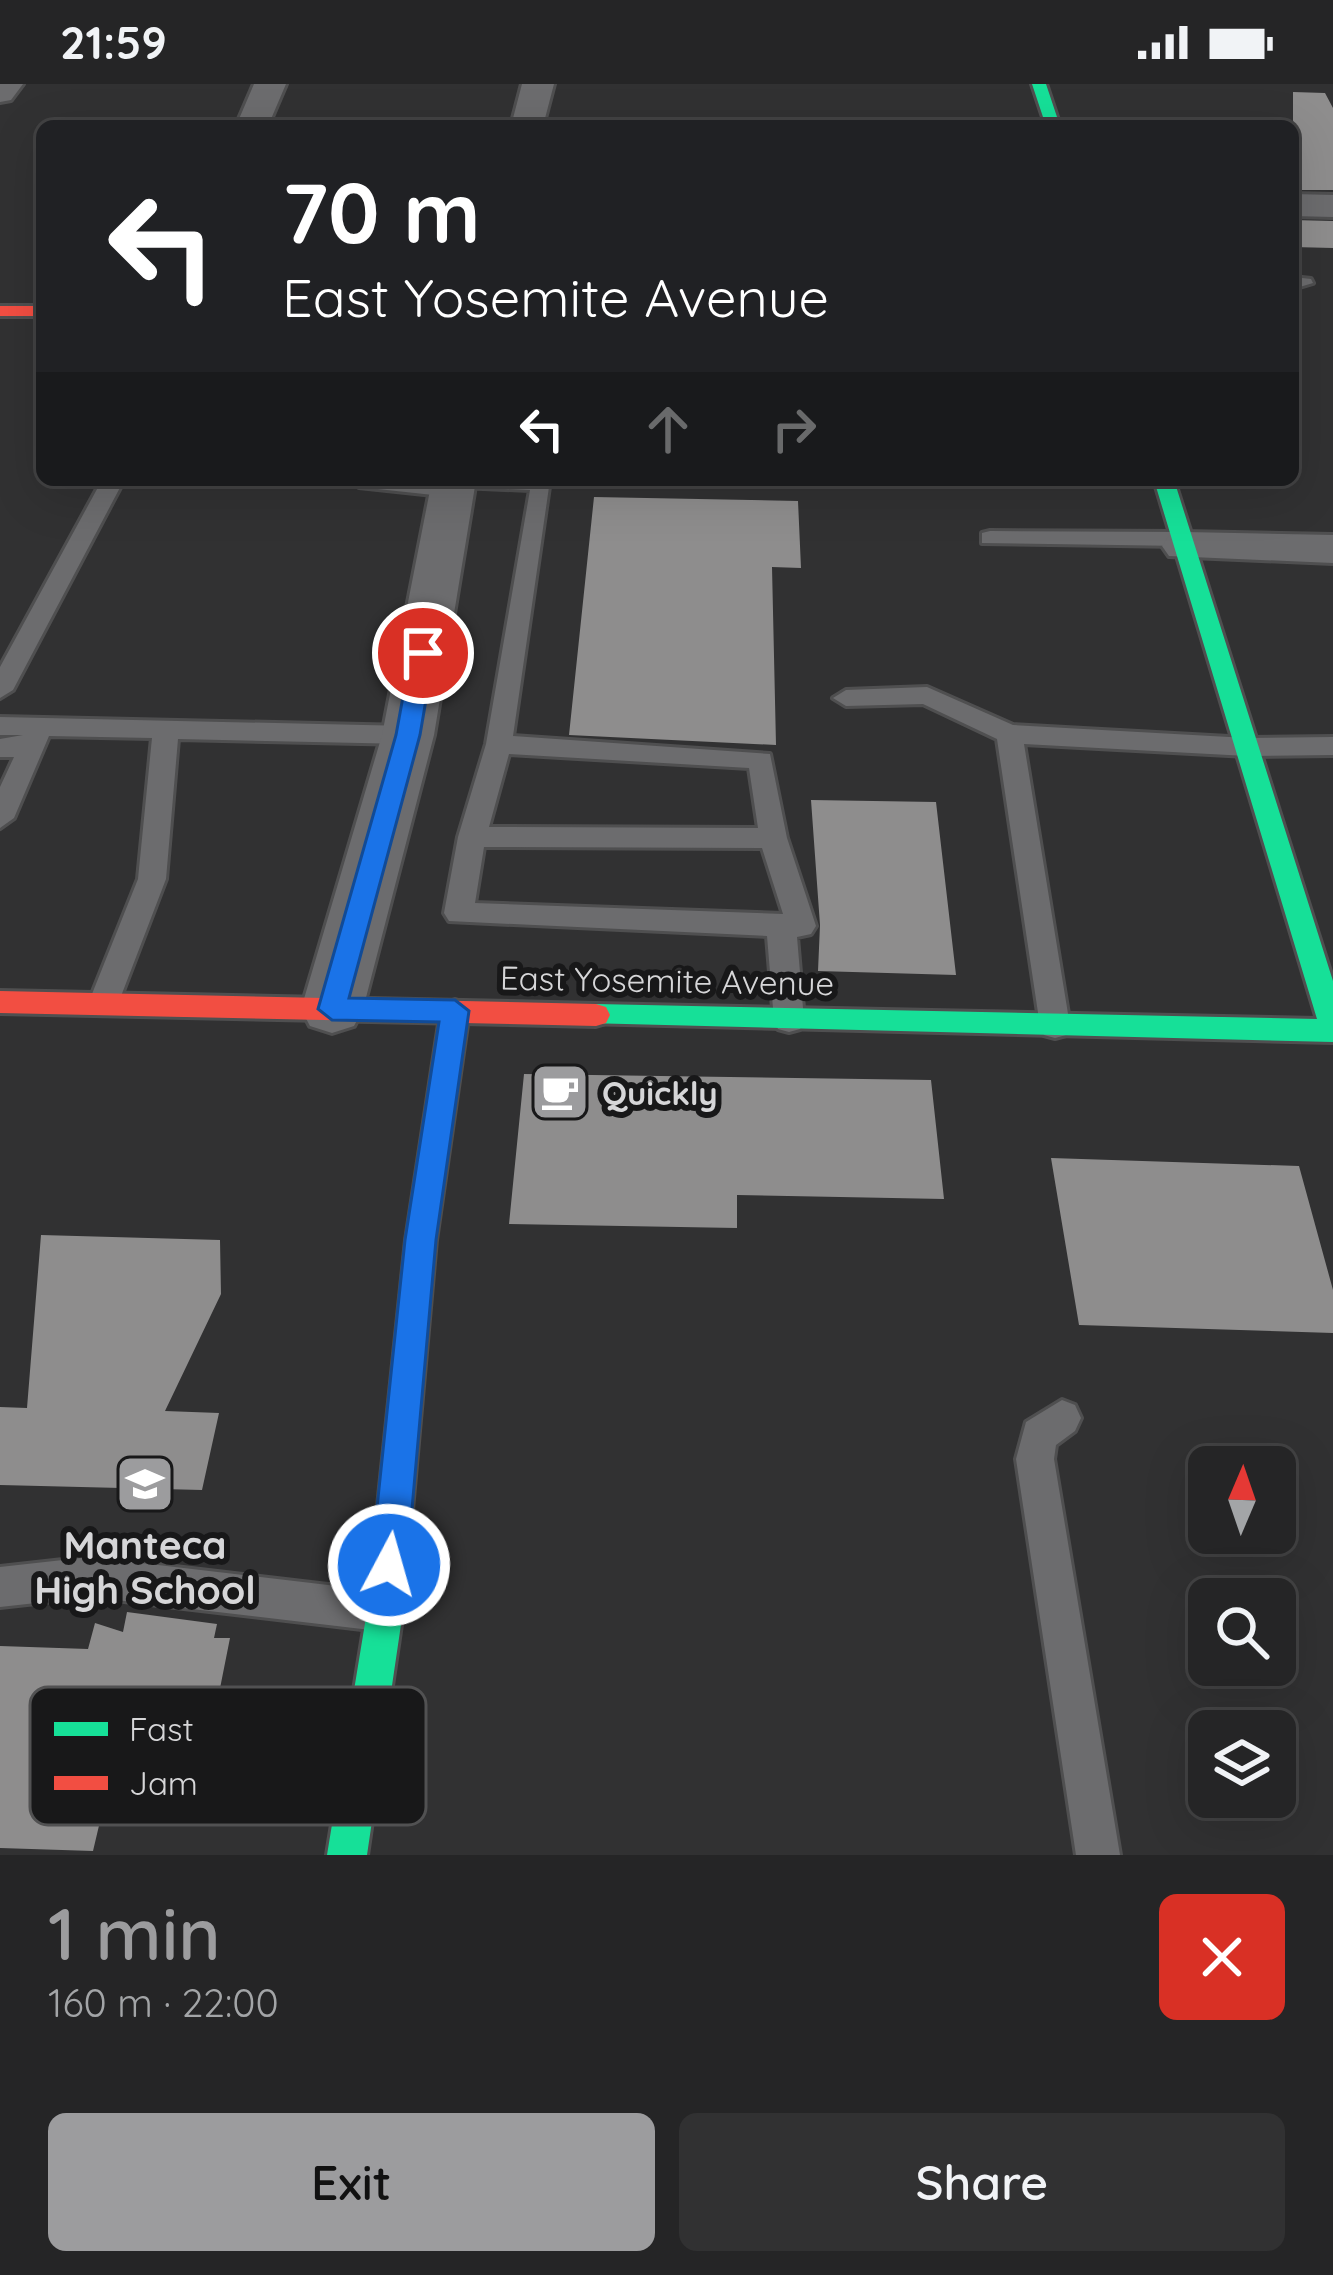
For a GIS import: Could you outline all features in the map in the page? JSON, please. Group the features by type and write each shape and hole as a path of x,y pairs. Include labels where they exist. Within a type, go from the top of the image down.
{"street":[{"path":"0,93 7,84"},
{"path":"255,120 270,84"},
{"path":"529,120 538,84"},
{"path":"1039,84 1051,120"},
{"path":"1299,205 1333,206"},
{"path":"1,312 36,311"},
{"path":"332,1009 408,735 453,486"},
{"path":"1166,486 1333,1028"},
{"path":"1184,543 1333,549"},
{"name":"East Yosemite Avenue","path":"0,1003 1055,1027 1333,1028"},
{"path":"373,1687 385,1611 421,1240 455,1011"},
{"path":"346,1855 351,1825"}],"lane":[{"path":"0,690 110,486"},
{"path":"499,744 761,760 773,838 801,926 459,913 472,837 499,744 542,486"},
{"path":"990,538 1184,543"},
{"path":"846,698 927,695 1009,734 1246,748 1333,746"},
{"path":"0,726 35,738"},
{"path":"0,748 35,738 166,730 408,735"},
{"path":"103,1004 152,879 166,730"},
{"path":"1009,734 1055,1027"},
{"path":"0,818 35,738"},
{"path":"472,837 773,838"},
{"path":"781,925 789,1020"},
{"path":"1062,1418 1039,1435 1035,1459 1098,1855"},
{"path":"0,1587 90,1577 385,1611"}],"building":[{"path":"1293,92 1325,93 1333,108 1333,190 1299,190 1299,120 1293,120"},
{"path":"1299,220 1333,221 1333,248 1299,247"},
{"path":"594,497 798,501 801,568 772,567 776,745 569,735"},
{"path":"811,800 936,802 956,975 818,971 820,925"},
{"path":"524,1074 931,1080 944,1199 737,1195 737,1228 509,1224"},
{"path":"1051,1158 1299,1166 1333,1290 1333,1333 1079,1325"},
{"path":"41,1235 220,1240 221,1294 165,1411 219,1413 202,1490 0,1485 0,1407 27,1408"},
{"path":"127,1612 217,1624 214,1638 230,1638 220,1687 30,1687 30,1825 99,1825 93,1851 0,1848 0,1646 88,1649 95,1623 123,1632"}],"traffic: fast":[{"path":"1039,84 1051,120"},
{"path":"1166,486 1333,1025"},
{"path":"373,1687 385,1611 421,1240 455,1011"},
{"path":"596,1015 1333,1031"},
{"path":"347,1855 352,1825"}],"traffic: jam":[{"path":"0,311 36,311"},
{"path":"0,1002 596,1015"}],"place":[{"name":"Quickly","path":"560,1092"},
{"name":"Manteca High School","path":"145,1484"}],"route":[{"path":"389,1565 421,1240 455,1011 332,1009 408,735 423,653"}]}
